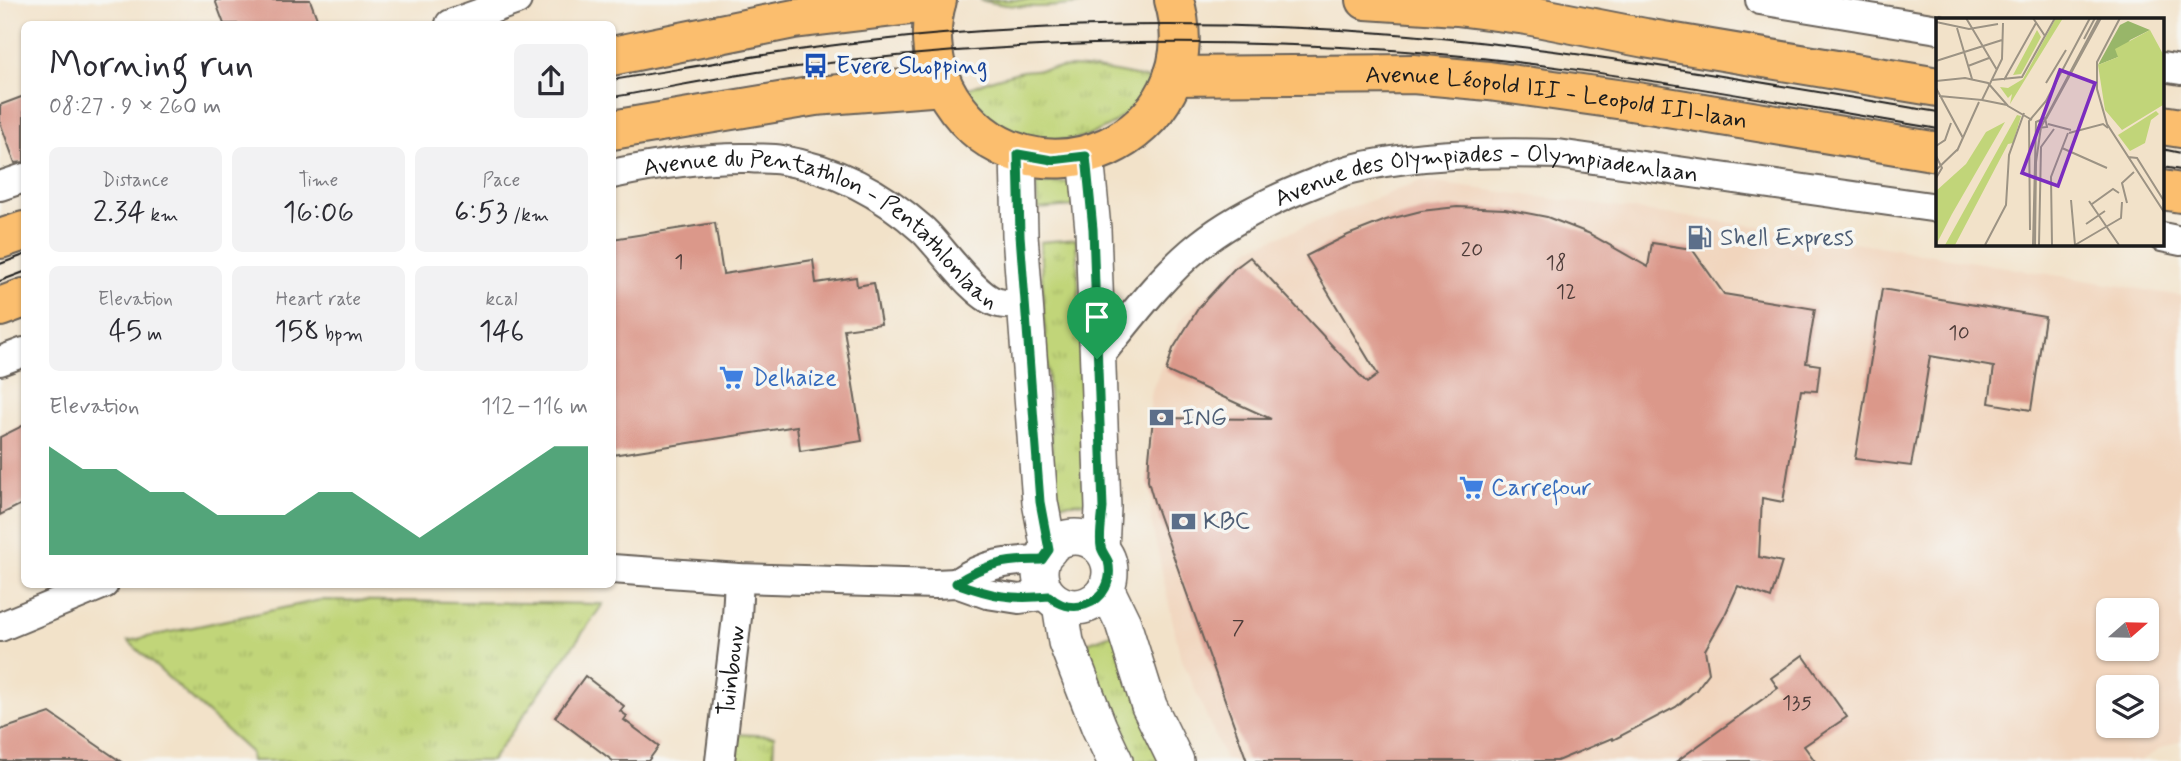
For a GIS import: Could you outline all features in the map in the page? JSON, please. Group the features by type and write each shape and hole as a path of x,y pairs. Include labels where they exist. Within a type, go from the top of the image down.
{"main road":[{"path":"616,55 794,19 937,1 932,44 937,70 943,86 961,115 987,138 1018,154 1052,160 1086,156 1115,145 1139,127 1159,104 1173,76 1180,42 1180,25 1174,0"},
{"path":"1366,0 1457,6 1527,15 1645,38 1936,87"},
{"name":"Avenue Léopold III - Leopold III-laan","path":"1173,76 1413,74 1489,81 1631,101 1936,152"},
{"path":"616,129 815,96 943,86"},
{"path":"0,239 21,231"},
{"path":"0,307 21,299"}],"street":[{"path":"458,21 517,0"},
{"path":"1760,0 1804,3 1936,29"},
{"name":"Avenue des Olympiades - Olympiadenlaan","path":"1097,359 1162,280 1200,244 1283,195 1350,169 1407,159 1511,152 1558,153 1936,208"},
{"path":"1018,154 1020,235 1045,555 1041,579 1055,600 1066,642 1115,761"},
{"path":"1086,156 1093,229 1103,508 1101,549"},
{"name":"Avenue du Pentathlon - Pentathlonlaan","path":"616,173 668,162 735,158 781,159 817,169 859,184 892,204 925,232 974,287 996,303 1026,304"},
{"path":"0,186 21,179"},
{"path":"0,361 21,353"},
{"path":"616,569 739,578 956,583 987,594 1019,599 1055,600 1070,607 1081,607 1100,597 1106,588 1109,568 1107,557 1091,541 1069,538 1057,542 1045,555 977,569 956,583"},
{"name":"Tuinbouw","path":"720,761 739,578"},
{"path":"0,627 94,588"},
{"path":"1106,588 1123,623 1149,706 1176,761"}],"shaded area":[{"path":"1420,181 1756,226 2181,296 2181,740 2140,761 1226,761 1180,655 1151,521 1150,395 1180,321 1250,248"}],"green space":[{"path":"980,0 1101,0 1041,7"},
{"path":"1071,67 1120,73 1149,79 1149,82 1139,99 1111,125 1088,136 1068,140 1034,139 994,122 964,90 1022,71"},
{"path":"1072,182 1074,206 1038,209 1036,184"},
{"path":"1076,239 1090,502 1055,504 1040,242"},
{"path":"320,600 603,604 491,761 251,761 250,752 128,641"},
{"path":"1114,633 1164,761 1124,761 1079,646"},
{"path":"734,734 774,736 773,761 731,761"}],"building":[{"path":"215,0 310,0 318,21 223,21"},
{"path":"21,97 21,162 15,163 0,122 0,105"},
{"name":"Carrefour","path":"1457,207 1505,209 1547,217 1588,233 1648,267 1652,243 1692,249 1724,294 1815,309 1806,363 1820,365 1817,391 1801,390 1783,502 1762,498 1759,557 1782,562 1771,598 1738,586 1705,650 1709,673 1696,690 1676,707 1613,740 1612,738 1557,761 1247,761 1154,502 1148,481 1149,458 1153,418 1271,419 1166,371 1173,349 1199,307 1234,269 1250,257 1367,383 1378,375 1306,256 1386,220 1421,211"},
{"name":"Delhaize","path":"715,223 723,274 813,260 816,283 856,277 857,286 874,283 881,324 844,329 862,441 800,451 797,426 616,454 616,238"},
{"path":"1882,289 2045,317 2031,410 1989,403 1994,367 1930,356 1911,466 1855,459"},
{"path":"21,426 21,504 0,515 0,437"},
{"path":"1803,655 1847,717 1804,746 1815,761 1677,761 1778,688 1771,678"},
{"path":"585,676 624,706 620,711 627,716 624,720 659,746 648,761 613,761 555,717"},
{"path":"50,713 120,761 0,761 0,730"}],"tram line":[{"path":"616,79 806,49 929,35 1105,26 1281,27 1490,43 1640,63 1936,112"},
{"path":"616,96 765,71 980,49 1124,43 1268,44 1415,52 1565,68 1936,129"},
{"path":"2164,149 2181,153"},
{"path":"2164,167 2181,170"},
{"path":"0,264 21,256"},
{"path":"0,281 21,273"}],"place":[{"name":"Evere Shopping","path":"816,65"},
{"name":"Shell Express","path":"1700,237"},
{"name":"Delhaize","path":"732,377"},
{"name":"ING","path":"1162,417"},
{"name":"Carrefour","path":"1471,487"},
{"name":"KBC","path":"1183,521"}],"route":[{"path":"1018,154 1052,160 1086,156 1093,229 1097,359 1103,508 1101,549 1107,557 1109,568 1106,588 1100,597 1091,603 1070,607 1049,596 1019,599 987,594 956,583 977,569 1015,560 1042,560 1049,550 1040,502 1020,235 1018,154"}]}
